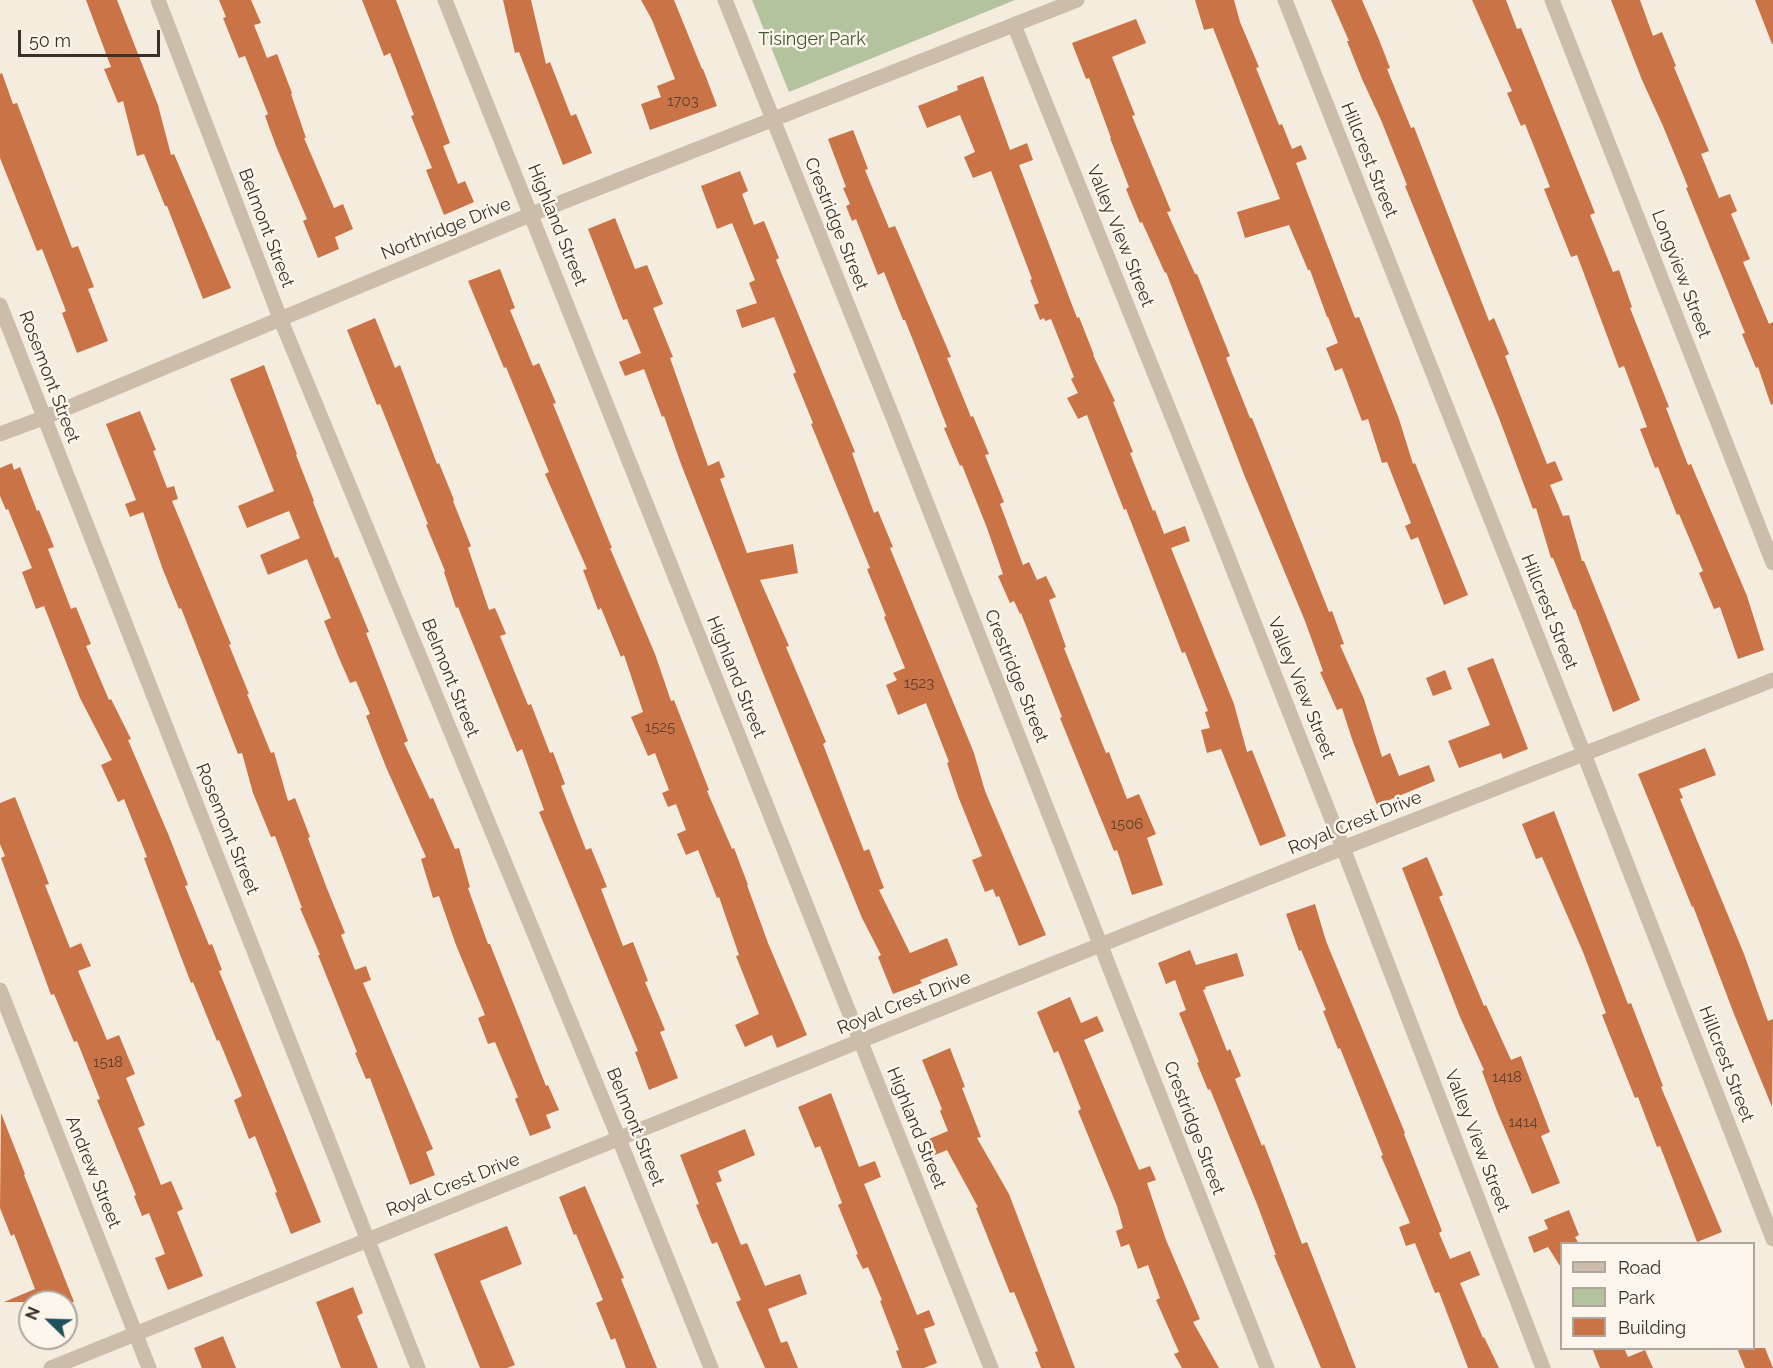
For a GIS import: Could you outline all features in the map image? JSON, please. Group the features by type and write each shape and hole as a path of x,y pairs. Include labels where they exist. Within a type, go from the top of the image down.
{"street":[{"name":"Belmont Street","path":"158,0 280,318 619,1139 711,1368"},
{"name":"Highland Street","path":"445,0 991,1368"},
{"name":"Crestridge Street","path":"724,0 1267,1368"},
{"name":"Northridge Drive","path":"0,434 532,214 1077,0"},
{"name":"Hillcrest Street","path":"1285,0 1584,754 1773,1239"},
{"name":"Longview Street","path":"1552,0 1773,562"},
{"name":"Valley View Street","path":"1014,25 1214,520 1543,1368"},
{"name":"Rosemont Street","path":"0,305 418,1368"},
{"name":"Royal Crest Drive","path":"51,1368 1343,848 1773,680"},
{"name":"Andrew Street","path":"0,990 149,1368"}],"green space":[{"name":"Tisinger Park","path":"752,0 1015,0 789,92"}],"building":[{"path":"86,0 117,0 158,105 171,155 174,154 231,288 203,299 144,154 137,156 123,101 118,103 104,69 111,67"},
{"path":"219,0 251,0 261,23 254,25 267,58 277,54 292,93 306,138 304,138 334,208 343,204 353,229 335,237 339,249 318,258 303,221 307,219 265,116 268,114 245,56 239,58 223,18 226,17"},
{"path":"362,0 396,0 450,143 443,146 458,184 465,181 474,202 444,215 426,170 432,168 411,116 414,115 390,53 384,56"},
{"path":"503,0 531,0 546,64 550,62 571,116 576,114 592,153 563,165 519,52 515,53"},
{"path":"641,0 674,0 717,106 650,130 641,104 661,97 657,86 675,79 652,20"},
{"path":"1195,0 1234,0 1240,22 1259,67 1256,68 1279,125 1282,124 1292,149 1301,145 1307,159 1296,163 1355,318 1359,317 1399,419 1413,464 1415,463 1468,595 1444,605 1418,537 1411,540 1405,526 1411,523 1387,462 1382,463 1368,419 1362,421 1342,368 1335,371 1326,348 1338,343 1310,270 1308,270 1289,225 1245,238 1237,212 1280,199 1213,28 1204,30"},
{"path":"1331,0 1362,0 1390,68 1387,69 1411,128 1414,127 1489,321 1494,318 1509,354 1505,356 1547,464 1555,461 1563,480 1550,485 1563,516 1569,515 1582,561 1584,561 1640,700 1613,712 1575,609 1553,558 1551,558 1536,508 1533,509 1499,418 1405,186 1407,185"},
{"path":"1472,0 1506,0 1517,29 1521,28 1595,213 1590,215 1613,272 1619,270 1632,307 1630,308 1669,407 1666,408 1688,465 1691,464 1747,596 1764,650 1738,659 1720,607 1714,609 1699,573 1703,571 1658,467 1655,468 1640,429 1647,427 1624,366 1619,368 1577,255 1571,257 1544,189 1550,187 1525,124 1521,126 1507,93 1512,91"},
{"path":"1611,0 1640,0 1653,36 1662,32 1709,151 1701,154 1719,198 1730,194 1737,211 1731,214 1750,259 1743,262 1769,324 1773,322 1773,404 1771,405 1758,367 1756,368 1742,334 1745,333 1686,188 1688,187"},
{"path":"1755,0 1773,0 1773,44 1772,44"},
{"path":"1136,19 1146,43 1112,57 1135,115 1132,116 1171,211 1167,212 1195,274 1197,274 1230,356 1226,358 1250,418 1252,418 1329,612 1332,611 1344,644 1340,645 1364,699 1382,757 1390,753 1399,776 1429,765 1435,781 1377,805 1342,708 1337,710 1320,672 1323,671 1305,621 1245,477 1166,272 1142,222 1140,223 1126,189 1129,187 1089,78 1086,79 1072,43"},
{"path":"2,73 13,104 17,103 72,248 78,246 94,287 88,289 108,341 77,353 62,313 66,311 42,249 37,251 0,158 0,74"},
{"path":"983,76 1010,150 1027,143 1033,160 1019,165 1077,318 1079,317 1093,355 1115,401 1113,402 1133,452 1130,453 1153,511 1155,510 1164,534 1185,526 1190,541 1171,548 1234,704 1247,752 1252,750 1286,836 1260,846 1221,749 1207,753 1201,730 1210,728 1205,712 1208,711 1185,652 1182,653 1087,415 1078,419 1067,398 1078,393 1071,379 1074,377 1051,319 1040,320 1034,305 1039,303 1030,280 1032,279 991,171 973,178 964,157 975,152 960,115 927,128 918,106 958,90 957,86"},
{"path":"853,130 868,169 865,170 889,228 895,226 951,357 947,358 971,417 973,416 989,454 985,455 1004,502 1000,504 1023,565 1029,562 1037,580 1046,576 1056,597 1049,600 1066,647 1064,648 1106,753 1109,752 1127,799 1139,794 1156,834 1147,838 1163,885 1132,895 1117,850 1114,851 1060,718 1062,717 1021,613 1014,601 1010,603 998,576 1003,574 987,528 962,465 960,466 944,428 947,427 905,320 903,320 884,272 878,275 856,219 852,221 846,206 850,204 843,188 846,187 828,139"},
{"path":"740,171 748,191 742,194 754,225 764,221 779,258 776,260 855,452 852,453 874,513 878,511 893,547 890,548 974,753 985,791 1046,935 1019,946 999,896 996,897 993,889 985,892 972,860 982,856 958,796 947,763 949,762 926,703 898,715 886,685 897,680 893,673 905,668 867,569 870,568 811,424 813,423 793,374 796,372 774,317 742,328 736,310 757,303 749,283 755,280 732,223 717,229 701,186"},
{"path":"615,218 635,269 647,265 663,304 653,308 673,357 670,358 708,466 719,461 725,477 720,479 747,553 793,544 798,573 760,580 789,646 786,647 826,742 823,744 864,851 869,849 884,888 879,890 910,953 947,938 958,965 920,980 922,983 893,994 878,957 881,955 862,918 644,369 625,376 619,362 641,353 627,319 623,320 588,229"},
{"path":"500,269 515,308 510,310 533,366 539,363 556,403 553,404 612,548 610,548 655,654 671,701 674,700 709,790 707,791 732,849 734,848 768,943 807,1035 777,1048 772,1035 745,1047 735,1025 759,1014 736,956 739,955 719,897 717,898 698,850 686,855 677,834 686,830 676,804 668,807 662,793 669,790 655,753 648,756 631,717 643,712 624,655 621,657 601,608 598,610 583,570 587,569 545,474 549,472 468,281"},
{"path":"375,318 395,368 400,365 437,464 439,463 454,500 471,546 468,548 489,610 495,608 506,634 500,636 528,705 531,704 550,753 553,752 565,784 561,786 586,850 591,848 607,887 601,889 623,946 633,942 648,981 645,982 665,1030 660,1032 678,1078 649,1090 635,1052 638,1051 539,812 544,810 522,749 517,752 458,607 456,608 445,571 426,525 428,524 380,404 377,405 347,330"},
{"path":"264,365 335,558 338,557 369,632 366,633 408,741 404,743 430,799 433,798 455,849 459,848 470,887 468,888 488,944 490,944 546,1086 548,1085 559,1110 546,1115 551,1128 530,1136 515,1099 518,1097 495,1042 488,1044 478,1018 485,1015 456,945 439,896 433,898 421,859 426,857 366,716 370,714 356,681 350,683 324,621 331,618 307,559 268,575 260,555 300,538 289,511 247,528 238,506 274,491 230,379"},
{"path":"140,411 156,450 153,451 167,488 174,486 178,499 172,501 231,644 229,645 249,694 247,694 271,753 274,752 288,801 295,798 310,837 308,838 345,933 341,935 355,970 366,966 371,980 363,983 433,1149 426,1152 435,1175 410,1185 370,1078 366,1079 355,1053 357,1052 300,908 302,908 275,836 271,837 253,793 242,753 238,754 181,608 179,609 163,570 143,512 130,517 125,504 136,500 106,424"},
{"path":"12,463 14,470 20,467 37,511 39,510 54,547 48,549 71,609 76,607 91,644 86,646 109,700 111,699 131,739 128,740 188,885 185,886 209,945 212,944 222,970 219,971 321,1222 291,1234 255,1136 249,1139 234,1100 242,1096 193,982 191,983 124,799 118,802 101,765 112,760 80,698 44,606 36,609 22,572 32,568 8,509 6,510 0,496 0,468"},
{"path":"1493,658 1528,749 1503,759 1501,753 1459,768 1448,741 1490,725 1467,668"},
{"path":"1445,670 1452,689 1433,696 1426,678"},
{"path":"1705,748 1716,775 1679,789 1683,798 1680,799 1744,954 1768,1021 1773,1019 1772,1107 1638,774"},
{"path":"15,797 49,884 45,885 70,948 81,943 91,966 78,971 107,1040 119,1035 135,1074 126,1078 145,1125 138,1128 161,1185 171,1181 183,1209 177,1212 203,1276 168,1290 155,1258 165,1254 162,1246 149,1213 142,1216 134,1196 136,1195 97,1100 100,1099 77,1041 74,1042 54,994 51,995 1,858 5,856 0,844 0,803"},
{"path":"1554,811 1628,1004 1631,1003 1663,1086 1661,1087 1722,1232 1697,1242 1660,1146 1657,1147 1638,1097 1635,1098 1602,1015 1606,1013 1583,952 1542,857 1536,859 1522,824"},
{"path":"1427,857 1443,895 1439,897 1484,1006 1486,1005 1511,1060 1521,1056 1550,1132 1541,1136 1560,1183 1532,1194 1402,868"},
{"path":"1315,904 1326,941 1405,1133 1442,1231 1439,1233 1450,1259 1470,1251 1480,1275 1460,1283 1483,1338 1499,1368 1468,1368 1439,1292 1435,1293 1415,1243 1406,1246 1399,1227 1410,1223 1381,1156 1383,1155 1340,1048 1338,1049 1323,1011 1326,1010 1301,950 1299,951 1286,914"},
{"path":"1190,950 1196,965 1237,953 1244,976 1205,987 1206,989 1203,990 1227,1051 1230,1049 1241,1076 1235,1079 1262,1146 1264,1144 1302,1244 1307,1242 1356,1368 1321,1368 1274,1255 1276,1255 1257,1204 1197,1063 1199,1062 1179,1013 1186,1010 1175,980 1166,984 1158,963"},
{"path":"1070,997 1081,1023 1097,1016 1104,1031 1084,1040 1139,1170 1150,1166 1156,1180 1147,1183 1166,1240 1200,1319 1193,1322 1219,1368 1182,1368 1174,1354 1179,1352 1156,1300 1160,1298 1148,1265 1138,1269 1129,1244 1121,1247 1116,1231 1123,1228 1117,1206 1078,1111 1081,1109 1058,1051 1054,1053 1037,1012"},
{"path":"950,1048 965,1087 962,1088 981,1137 977,1138 1009,1194 1075,1368 1041,1368 1035,1352 1038,1351 1014,1292 1010,1293 976,1208 978,1207 947,1150 935,1155 929,1139 948,1131 940,1111 942,1109 922,1060"},
{"path":"831,1093 859,1167 875,1161 881,1177 864,1184 917,1315 929,1310 935,1325 924,1329 937,1363 924,1368 902,1368 896,1351 899,1350 880,1301 882,1300 868,1267 863,1269 856,1255 858,1254 838,1205 842,1203 820,1146 815,1148 798,1107"},
{"path":"1,1113 69,1290 33,1290 35,1289 14,1234 11,1236 0,1208"},
{"path":"745,1129 755,1155 718,1171 722,1181 716,1183 741,1245 747,1243 765,1286 800,1274 807,1294 768,1309 781,1343 787,1341 798,1368 765,1368 736,1302 741,1300 717,1242 712,1244 696,1205 699,1204 680,1155"},
{"path":"585,1186 624,1278 621,1279 657,1368 626,1368 615,1338 611,1340 596,1303 603,1300 559,1197"},
{"path":"1569,1210 1579,1235 1575,1237 1578,1242 1560,1242 1560,1266 1548,1247 1534,1253 1528,1237 1548,1229 1544,1220"},
{"path":"507,1226 522,1264 480,1281 515,1365 507,1368 480,1368 434,1254"},
{"path":"353,1287 363,1313 357,1316 378,1368 341,1368 316,1302"},
{"path":"18,1296 18,1302 4,1302"},
{"path":"223,1336 236,1368 202,1368 194,1348"},
{"path":"1765,1348 1773,1368 1745,1368 1738,1350"},
{"path":"1593,1350 1625,1350 1628,1357 1645,1350 1653,1368 1600,1368"}]}
